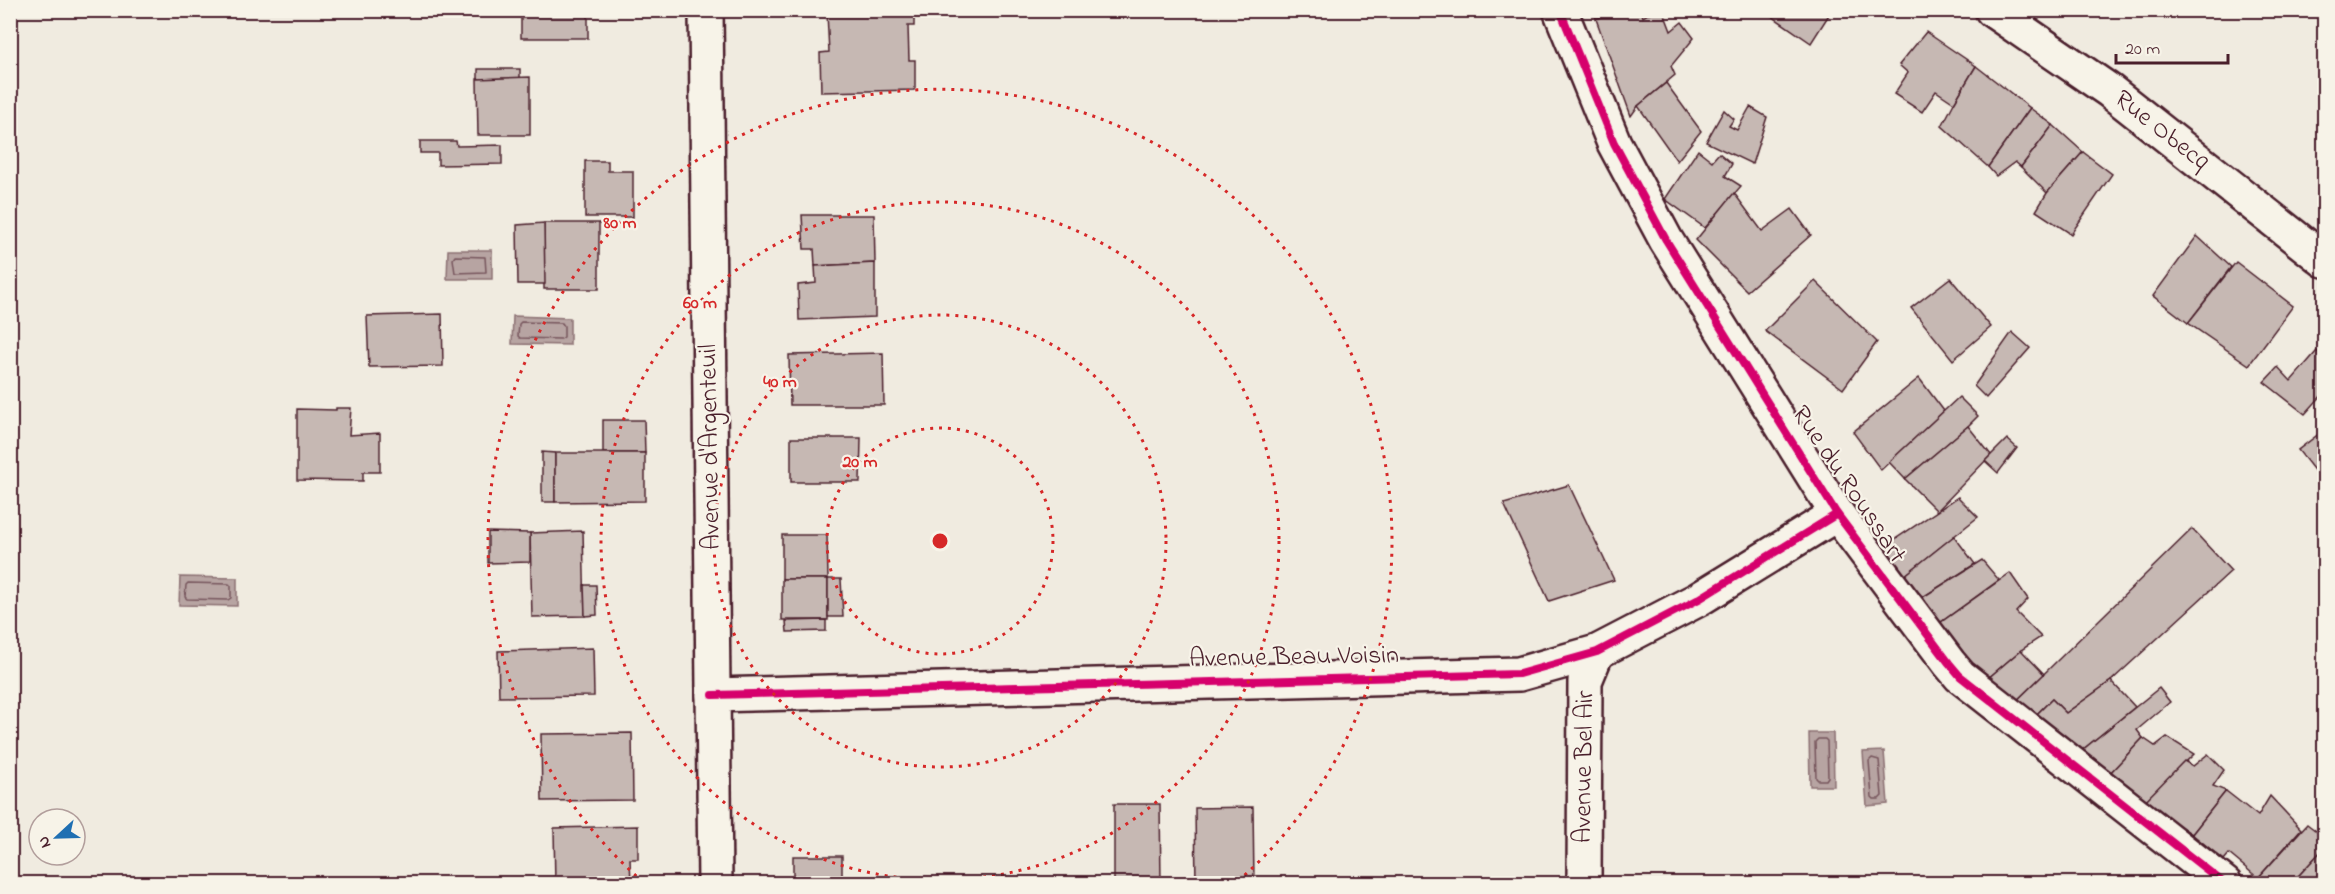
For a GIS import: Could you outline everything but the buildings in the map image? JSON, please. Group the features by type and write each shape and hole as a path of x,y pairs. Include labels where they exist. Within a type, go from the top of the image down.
{"street":[{"name":"Avenue d'Argenteuil","path":"706,10 716,884"},
{"name":"Rue du Roussart","path":"1560,10 1614,143 1666,240 1837,514 1960,676 2225,884"},
{"name":"Rue Obecq","path":"1992,10 2110,91 2325,260"},
{"name":"Avenue Beau Voisin","path":"713,694 1519,674 1597,652 1699,599 1837,514"},
{"name":"Avenue Bel Air","path":"1584,884 1586,681 1597,652"}],"water":[{"path":"448,250 492,250 492,279 447,279"},
{"path":"513,316 570,318 570,345 512,344"},
{"path":"180,577 237,578 237,606 179,605"},
{"path":"1809,733 1833,733 1834,786 1810,786"},
{"path":"1884,751 1888,804 1867,806 1863,752"}],"cycle path":[{"path":"1560,10 1614,143 1666,240 1837,514 1949,663 1960,676 2225,884"},
{"path":"713,695 1519,674 1597,652 1699,599 1837,514"}]}
